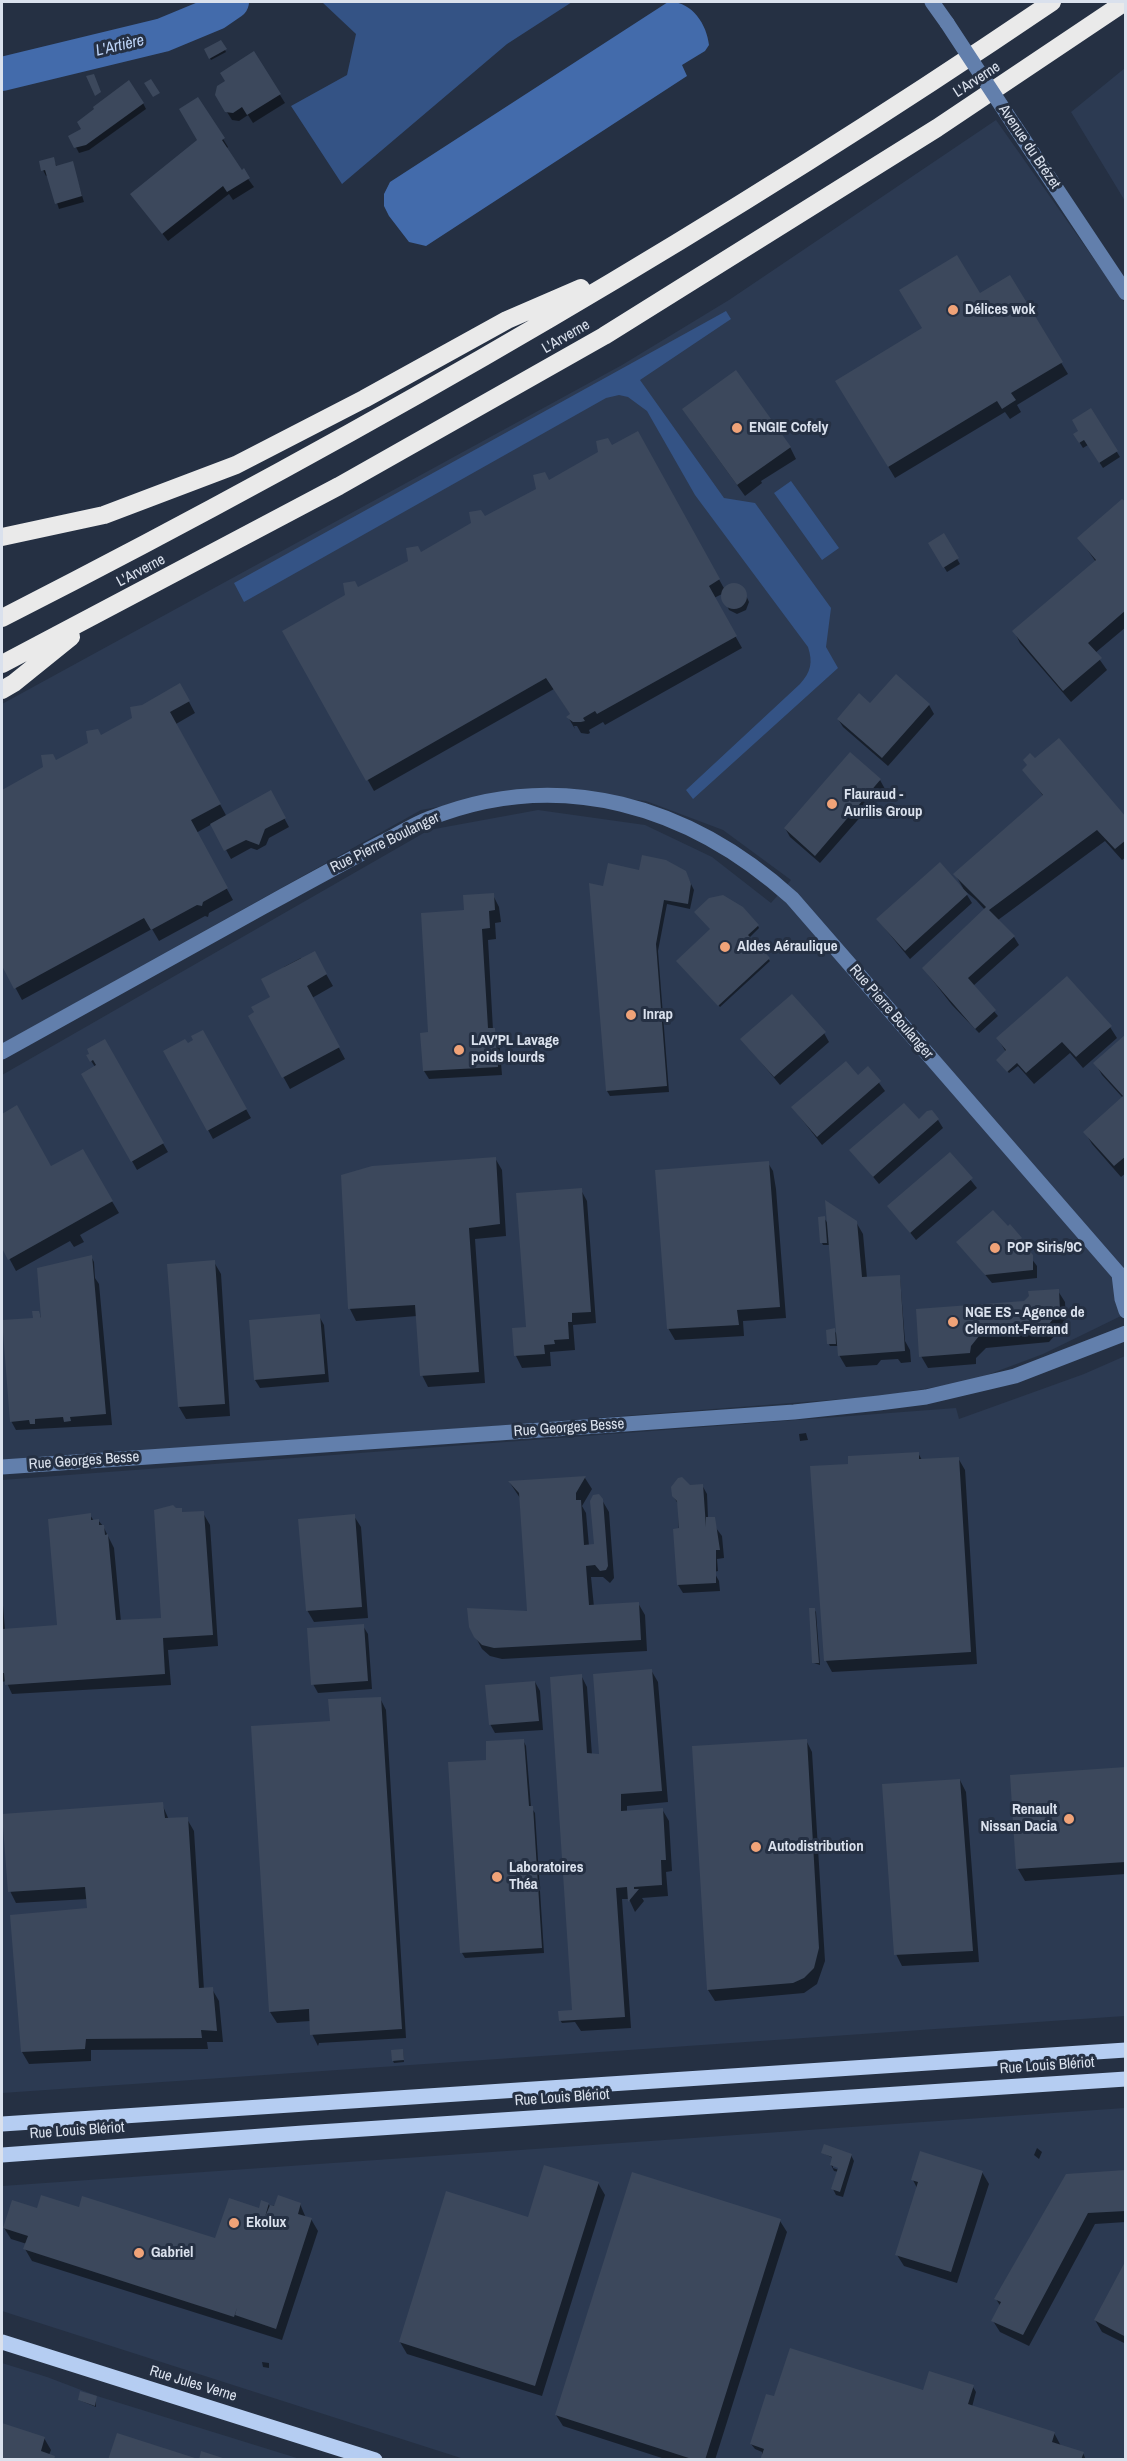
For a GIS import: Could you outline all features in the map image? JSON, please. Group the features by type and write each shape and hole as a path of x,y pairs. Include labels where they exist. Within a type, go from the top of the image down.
{"highway":[{"name":"L'Arverne","path":"2,618 184,524 350,433 655,257 822,152 1052,2"},
{"name":"L'Arverne","path":"2,664 339,486 604,336 937,128 1125,2"},
{"path":"2,537 104,515 236,465 364,399 507,320 655,257"},
{"path":"2,690 14,683 100,613"}],"main road":[{"name":"Rue Louis Blériot","path":"2,2124 1125,2050"},
{"name":"Rue Louis Blériot","path":"2,2155 1125,2079"},
{"name":"Rue Jules Verne","path":"2,2342 375,2460"}],"street":[{"name":"Avenue du Brézet","path":"932,2 1125,292"},
{"name":"Rue Pierre Boulanger","path":"2,1052 340,864 427,819 485,803 536,795 613,801 651,812 718,843 762,871 792,898 1122,1275 1125,1311"},
{"name":"Rue Georges Besse","path":"2,1467 499,1433 879,1403 926,1397 1015,1376 1125,1333"}],"shaded area":[{"path":"322,2 572,2 507,44 342,184 291,106 347,75 356,34"},
{"path":"668,2 676,2 691,9 701,22 708,37 709,45 705,51 682,65 687,76 426,246 409,242 384,206 384,194 390,182"},
{"path":"1125,68 1125,201 1071,112"},
{"path":"996,120 1125,303 1125,1314 1043,1354 971,1381 882,1396 130,1454 2,1460 2,1075 429,830 538,810 645,825 712,857 771,903 791,880 723,830 646,801 537,789 421,810 2,1044 2,704 622,365 729,300"},
{"path":"726,311 731,319 640,380 724,498 755,503 831,608 826,647 838,668 693,799 686,790 800,684 809,671 810,657 808,647 695,495 647,411 628,397 619,395 606,398 244,602 234,583"},
{"path":"791,481 839,548 822,560 774,493"},
{"path":"1125,1356 1125,2016 2,2093 2,1480 956,1408 959,1419 1084,1374"},
{"path":"1125,2108 1125,2459 464,2459 2,2311 2,2186"},
{"path":"2,2363 97,2396 300,2459 2,2459"}],"building":[{"path":"221,40 227,49 209,59 204,49"},
{"path":"254,51 281,94 247,115 242,107 233,113 225,112 215,95 217,86 225,81 220,73"},
{"path":"94,74 101,92 95,96 86,76"},
{"path":"151,79 160,93 153,97 144,83"},
{"path":"129,80 144,103 86,145 74,148 68,136 81,129 77,122"},
{"path":"198,97 225,138 222,140 250,178 227,192 223,186 162,234 130,194 197,140 179,109"},
{"path":"54,157 56,166 73,161 82,196 55,204 45,170 41,171 39,161"},
{"path":"957,255 980,293 1010,275 1063,362 1011,393 1016,400 1002,409 997,401 888,467 835,381 922,328 899,290"},
{"name":"ENGIE Cofely","path":"736,370 791,447 737,485 682,409"},
{"path":"1091,408 1118,451 1099,463 1084,440 1079,443 1073,434 1078,431 1072,420"},
{"path":"638,431 720,579 709,586 737,636 597,714 595,711 583,718 585,721 581,722 573,722 566,717 570,714 546,678 366,781 282,631 345,595 343,583 355,581 358,587 408,561 406,548 418,546 421,552 471,523 469,512 481,510 485,516 536,489 533,475 545,472 549,480 598,452 596,441 608,438 612,445"},
{"path":"1122,499 1126,502 1126,610 1088,643 1102,658 1063,691 1012,631 1096,560 1077,538"},
{"path":"944,533 959,558 943,568 928,543"},
{"path":"734,583 743,587 747,596 743,605 734,609 725,605 721,596 725,587"},
{"path":"896,674 930,704 882,758 837,719 859,693 870,703"},
{"path":"180,683 190,701 170,712 221,804 191,820 228,888 203,902 202,906 197,905 151,930 144,918 14,989 2,966 2,790 43,767 41,755 53,754 56,760 88,743 86,731 98,729 101,735 132,718 130,707 142,705"},
{"path":"1059,738 1126,817 1126,840 1115,849 1097,830 989,910 1015,936 968,978 996,1010 975,1029 922,968 986,907 953,874 1043,795 1022,770 1027,765 1023,760 1030,753 1035,758"},
{"name":"Flauraud - Aurilis Group","path":"850,752 881,779 815,856 784,828"},
{"path":"271,790 286,818 265,829 259,845 246,840 224,851 210,824"},
{"name":"Inrap","path":"642,855 666,860 686,871 691,884 688,904 664,900 656,944 667,1086 606,1091 589,883 603,886 608,863 639,870"},
{"path":"940,862 968,894 905,951 876,919"},
{"path":"494,893 495,910 489,911 490,928 482,929 488,1028 495,1028 498,1067 423,1071 420,1033 428,1032 421,913 464,910 463,895"},
{"name":"Aldes Aéraulique","path":"723,895 743,907 759,925 748,935 770,958 718,1006 676,961 710,929 694,912 709,898"},
{"path":"315,951 327,974 307,986 340,1047 282,1078 248,1016 254,1012 251,1007 270,997 261,979"},
{"path":"1067,976 1112,1026 1076,1057 1062,1042 1026,1073 1017,1063 1007,1072 996,1060 1006,1050 996,1038"},
{"path":"792,994 826,1032 774,1077 740,1039"},
{"path":"203,1030 247,1109 207,1131 163,1051 185,1039 188,1043 193,1040 191,1036"},
{"path":"1126,1034 1126,1156 1114,1166 1083,1132 1123,1096 1093,1063"},
{"path":"105,1039 164,1143 131,1162 81,1074 96,1065 93,1060 90,1062 86,1055 89,1054 87,1049"},
{"path":"846,1061 858,1075 868,1066 881,1081 817,1137 791,1107"},
{"path":"904,1103 919,1119 927,1111 932,1110 939,1119 873,1177 849,1150"},
{"path":"17,1105 51,1166 83,1149 113,1201 8,1260 2,1248 2,1114"},
{"path":"950,1152 973,1178 910,1233 887,1206"},
{"path":"496,1157 500,1224 469,1228 479,1372 420,1376 415,1305 348,1309 341,1175 372,1166"},
{"path":"769,1161 780,1307 737,1310 739,1325 667,1329 655,1170"},
{"path":"582,1188 591,1312 572,1313 572,1322 568,1322 569,1339 554,1340 555,1344 544,1345 545,1354 514,1356 512,1328 526,1327 516,1193"},
{"path":"825,1200 857,1221 862,1277 900,1275 905,1351 838,1356"},
{"name":"POP Siris/9C","path":"993,1210 1022,1238 1019,1240 1033,1255 1033,1270 985,1275 956,1242"},
{"path":"825,1216 827,1243 820,1243 818,1217"},
{"path":"92,1255 106,1414 70,1417 71,1421 64,1422 63,1417 35,1419 35,1424 30,1424 29,1420 10,1422 2,1320 33,1318 32,1311 39,1311 41,1318 37,1268"},
{"path":"215,1260 225,1404 178,1407 167,1264"},
{"path":"1059,1289 1060,1311 1043,1331 979,1336 971,1346 970,1353 919,1357 916,1309 1024,1301 1029,1296 1028,1291"},
{"path":"320,1314 325,1374 254,1380 249,1320"},
{"path":"835,1328 836,1344 827,1344 826,1330"},
{"path":"919,1452 919,1459 959,1457 971,1652 824,1661 810,1466 848,1464 848,1456"},
{"path":"586,1476 576,1493 576,1500 581,1500 584,1545 594,1544 590,1501 593,1495 599,1494 603,1499 608,1566 606,1570 600,1571 595,1565 586,1566 589,1605 639,1602 641,1640 494,1648 482,1645 474,1637 469,1627 467,1608 527,1611 519,1493 508,1481"},
{"path":"682,1477 690,1485 703,1484 706,1527 706,1517 715,1517 720,1550 716,1550 716,1583 677,1585 673,1529 679,1528 677,1501 672,1496 671,1487 678,1478"},
{"path":"173,1505 176,1508 182,1508 182,1512 204,1511 213,1635 163,1638 165,1674 5,1685 4,1673 2,1673 2,1629 57,1625 48,1519 91,1513 91,1520 99,1519 99,1525 104,1525 105,1535 108,1534 116,1620 161,1618 154,1510"},
{"path":"355,1514 362,1607 306,1611 298,1519"},
{"path":"809,1608 815,1608 819,1663 812,1663"},
{"path":"364,1624 368,1681 311,1685 307,1628"},
{"path":"652,1669 662,1791 621,1794 621,1811 663,1808 666,1860 661,1860 662,1885 634,1887 634,1889 639,1889 628,1902 627,1887 616,1888 625,2017 559,2021 558,2011 572,2010 550,1677 582,1674 587,1753 599,1754 593,1674"},
{"path":"535,1681 539,1721 489,1725 485,1685"},
{"path":"381,1697 402,2029 310,2035 309,2009 269,2012 251,1726 330,1721 328,1699"},
{"name":"Laboratoires Théa","path":"524,1739 529,1806 533,1806 542,1948 460,1953 448,1762 486,1760 486,1741"},
{"name":"Autodistribution","path":"807,1739 819,1948 814,1968 804,1978 793,1983 707,1990 692,1746"},
{"name":"Renault Nissan Dacia","path":"1126,1767 1126,1862 1016,1869 1010,1775"},
{"path":"960,1779 973,1951 894,1955 882,1784"},
{"path":"163,1802 165,1818 188,1817 199,1988 213,1987 217,2031 201,2030 202,2038 86,2039 85,2049 21,2052 10,1915 87,1908 85,1887 8,1892 2,1814"},
{"path":"403,2049 404,2060 392,2061 391,2050"},
{"path":"824,2144 852,2154 840,2192 831,2189 838,2168 830,2165 832,2157 821,2153"},
{"path":"920,2151 983,2171 951,2272 895,2255 918,2182 911,2180"},
{"path":"544,2165 599,2182 535,2386 399,2342 446,2191 528,2217"},
{"path":"1126,2170 1126,2211 1088,2213 1023,2335 991,2321 1001,2302 994,2299 1066,2174"},
{"path":"632,2172 781,2219 705,2460 695,2460 555,2415"},
{"path":"41,2195 79,2207 82,2196 215,2238 229,2198 259,2208 261,2200 269,2203 265,2217 270,2205 274,2206 278,2195 301,2203 298,2214 312,2218 276,2329 235,2315 237,2308 234,2317 23,2249 28,2236 3,2228 12,2200 37,2208"},
{"path":"1126,2260 1126,2337 1094,2320"},
{"path":"790,2348 923,2390 929,2371 974,2385 968,2404 1055,2432 1052,2442 1084,2452 1081,2460 760,2460 764,2449 750,2444 766,2394 774,2396"},
{"path":"80,2391 97,2396 95,2406 78,2400"},
{"path":"2,2423 45,2437 41,2451 55,2456 54,2460 2,2460"},
{"path":"117,2433 198,2459 198,2460 108,2460"},
{"path":"201,2451 226,2459 226,2460 199,2460"}],"waterway":[{"name":"L'Artière","path":"2,74 163,35 216,13 232,2"}],"place":[{"name":"Délices wok","path":"953,310"},
{"name":"ENGIE Cofely","path":"737,428"},
{"name":"Flauraud - Aurilis Group","path":"832,804"},
{"name":"Aldes Aéraulique","path":"725,947"},
{"name":"Inrap","path":"631,1015"},
{"name":"LAV'PL Lavage poids lourds","path":"459,1050"},
{"name":"POP Siris/9C","path":"995,1248"},
{"name":"NGE ES - Agence de Clermont-Ferrand","path":"953,1322"},
{"name":"Renault Nissan Dacia","path":"1069,1819"},
{"name":"Autodistribution","path":"756,1847"},
{"name":"Laboratoires Théa","path":"497,1877"},
{"name":"Ekolux","path":"234,2223"},
{"name":"Gabriel","path":"139,2253"}]}
